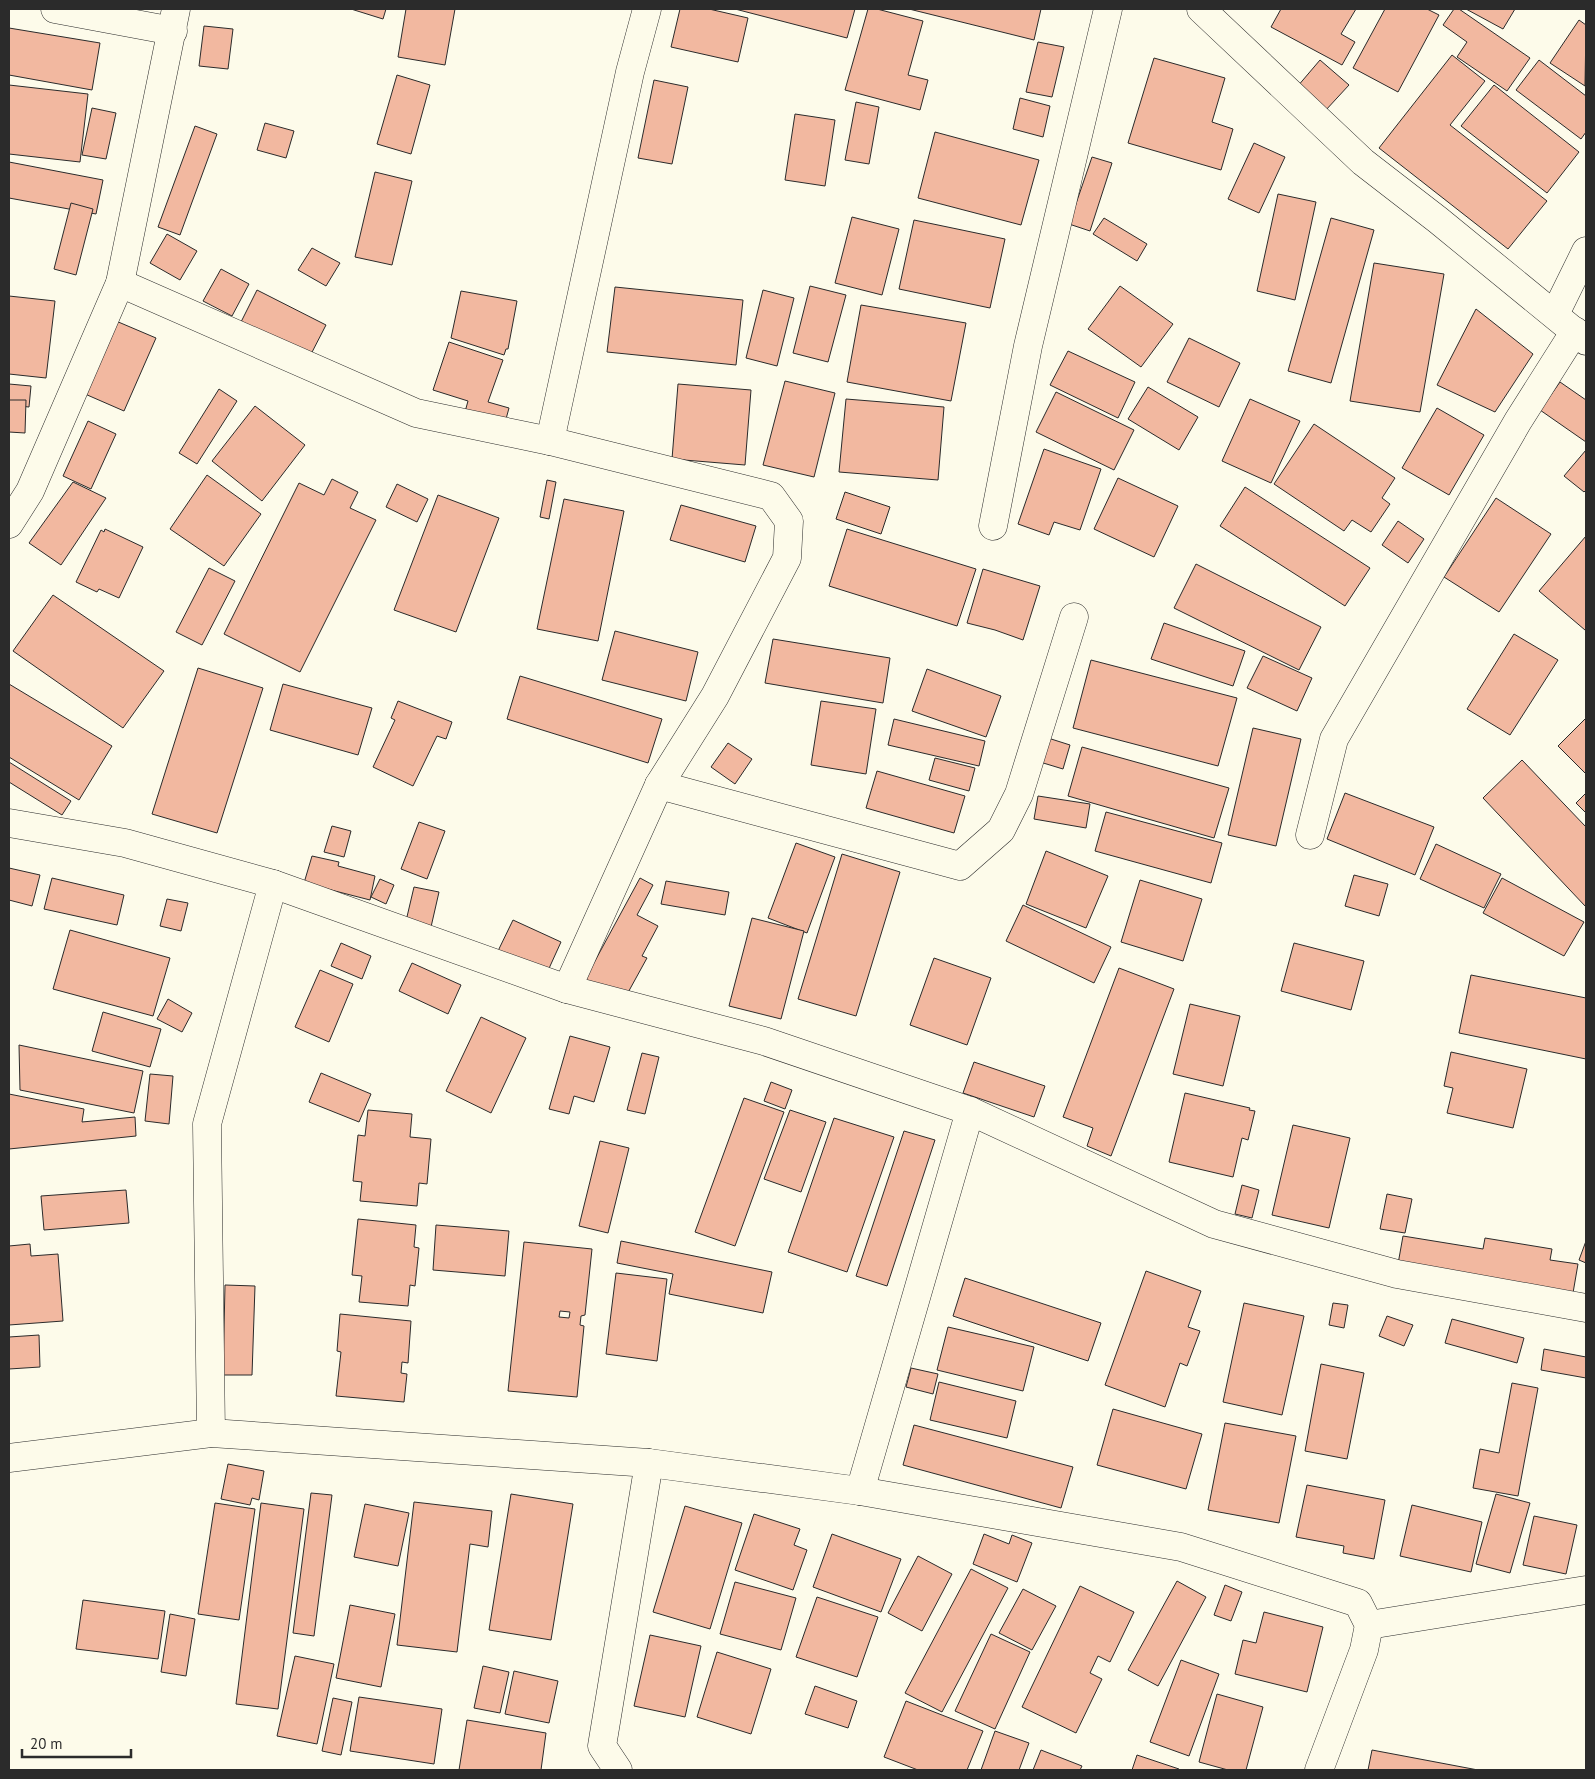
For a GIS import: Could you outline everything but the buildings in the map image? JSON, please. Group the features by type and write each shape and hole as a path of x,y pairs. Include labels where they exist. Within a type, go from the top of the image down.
{"street":[{"path":"9,524 30,491 120,282 174,20 56,9"},
{"path":"550,441 630,72 647,9"},
{"path":"993,526 1028,346 1108,9"},
{"path":"1201,9 1363,162 1572,329"},
{"path":"1310,835 1334,739 1572,329 1586,251"},
{"path":"120,282 416,413 550,441 771,496 790,522 787,558 715,696 659,785 567,990"},
{"path":"659,785 960,866 1001,830 1019,794 1074,617"},
{"path":"9,823 125,843 273,884 567,990 764,1041 970,1111 1214,1224 1397,1274 1586,1308"},
{"path":"211,1433 207,1124 273,884"},
{"path":"860,1492 970,1111"},
{"path":"9,1458 211,1433 649,1464 860,1492 1180,1547 1358,1603 1369,1625 1364,1650 1319,1770"},
{"path":"618,1770 602,1746 649,1464"},
{"path":"1369,1625 1586,1590"}]}
